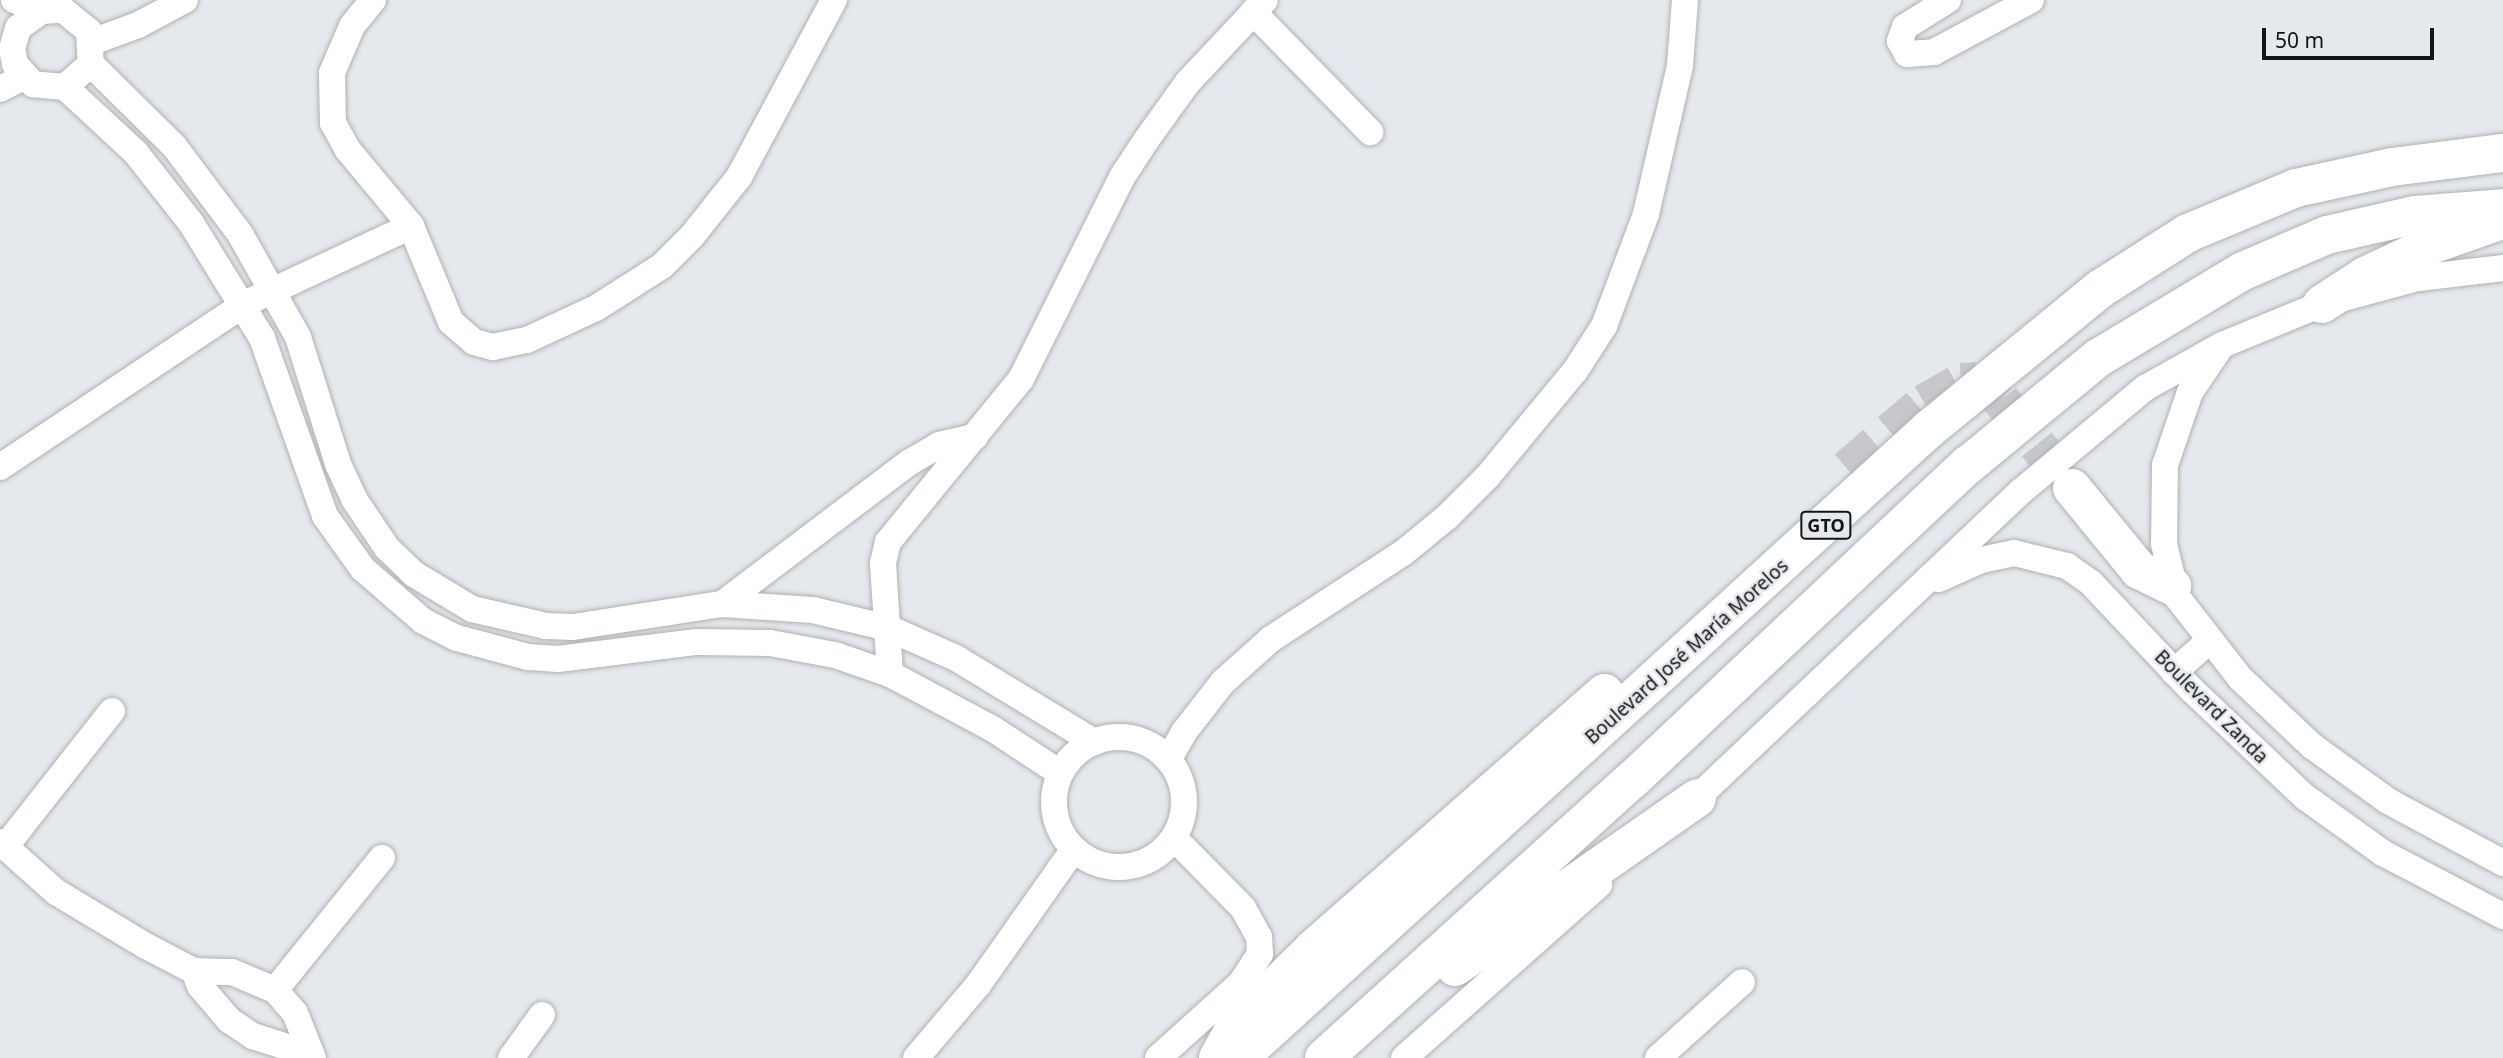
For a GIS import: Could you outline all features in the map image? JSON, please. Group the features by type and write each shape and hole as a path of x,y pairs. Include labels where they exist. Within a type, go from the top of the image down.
{"main road":[{"name":"Boulevard José María Morelos","path":"1240,1058 1929,429 2100,289 2188,233 2295,188 2392,167 2503,153"},
{"name":"GTO","path":"1324,1058 1632,780 1968,465 2098,358 2244,271 2314,240 2414,215 2503,208"},
{"path":"2322,304 2365,276 2431,245 2503,220"},
{"path":"1217,1058 1236,1026 1313,949 1642,660 1847,468"},
{"path":"2072,488 2139,570 2172,586"},
{"path":"1324,1058 1697,798"}],"street":[{"path":"14,0 82,22 92,53 174,146 234,225 275,289 298,337 338,464 367,522 414,574 472,609 509,620 573,627 722,604 813,610 888,628 956,658 1020,694 1094,742"},
{"path":"85,0 47,10 7,38 15,64 24,77 43,88 65,87 85,101 160,181 244,304 262,338 326,516 363,569 424,621 457,638 503,652 558,659 664,645 770,643 835,654 890,674 993,729 1060,773"},
{"path":"65,87 92,53 185,0"},
{"path":"373,0 352,26 332,73 333,123 348,150 411,226 446,314 461,333 482,346 527,340 596,308 662,266 739,177 834,0"},
{"path":"1169,760 1223,682 1271,639 1395,559 1447,517 1488,476 1575,371 1604,326 1646,214 1678,76 1685,0"},
{"path":"1948,0 1905,27 1900,41 1907,54 1934,52 2031,0"},
{"path":"890,674 883,563 888,542 1008,398 1032,359 1122,177 1188,82 1259,6 1370,132"},
{"path":"0,89 24,77"},
{"path":"0,467 244,304 411,226"},
{"path":"1404,1058 1697,798 2091,430 2144,388 2222,345 2322,304 2418,278 2503,268"},
{"path":"2222,345 2190,392 2165,465 2162,512 2172,586 2209,641 2240,678 2333,763 2388,801 2503,863"},
{"path":"722,604 910,462 939,445 975,437"},
{"name":"Boulevard Zanda","path":"1916,591 1981,560 2014,553 2047,558 2091,583 2174,672 2272,768 2345,827 2383,853 2503,916"},
{"path":"503,652 509,620"},
{"path":"2174,672 2209,641"},
{"path":"993,729 1020,694"},
{"path":"112,711 3,844 83,910 194,971 232,972 275,990 295,1013 311,1056"},
{"path":"1135,739 1169,760 1185,798 1174,838 1158,855 1138,864 1115,867 1093,862 1074,849 1061,831 1054,811 1060,773 1076,752 1094,742 1135,739"},
{"path":"1158,1058 1246,978 1258,961 1260,945 1243,908 1174,838"},
{"path":"916,1058 978,985 1074,849"},
{"path":"275,990 382,858"},
{"path":"194,971 200,986 229,1020 253,1036 311,1056"},
{"path":"1658,1058 1742,982"},
{"path":"511,1058 542,1015"}],"tunnel":[{"path":"1847,469 1924,403 1961,382 1977,381 2001,400 2072,488"}]}
